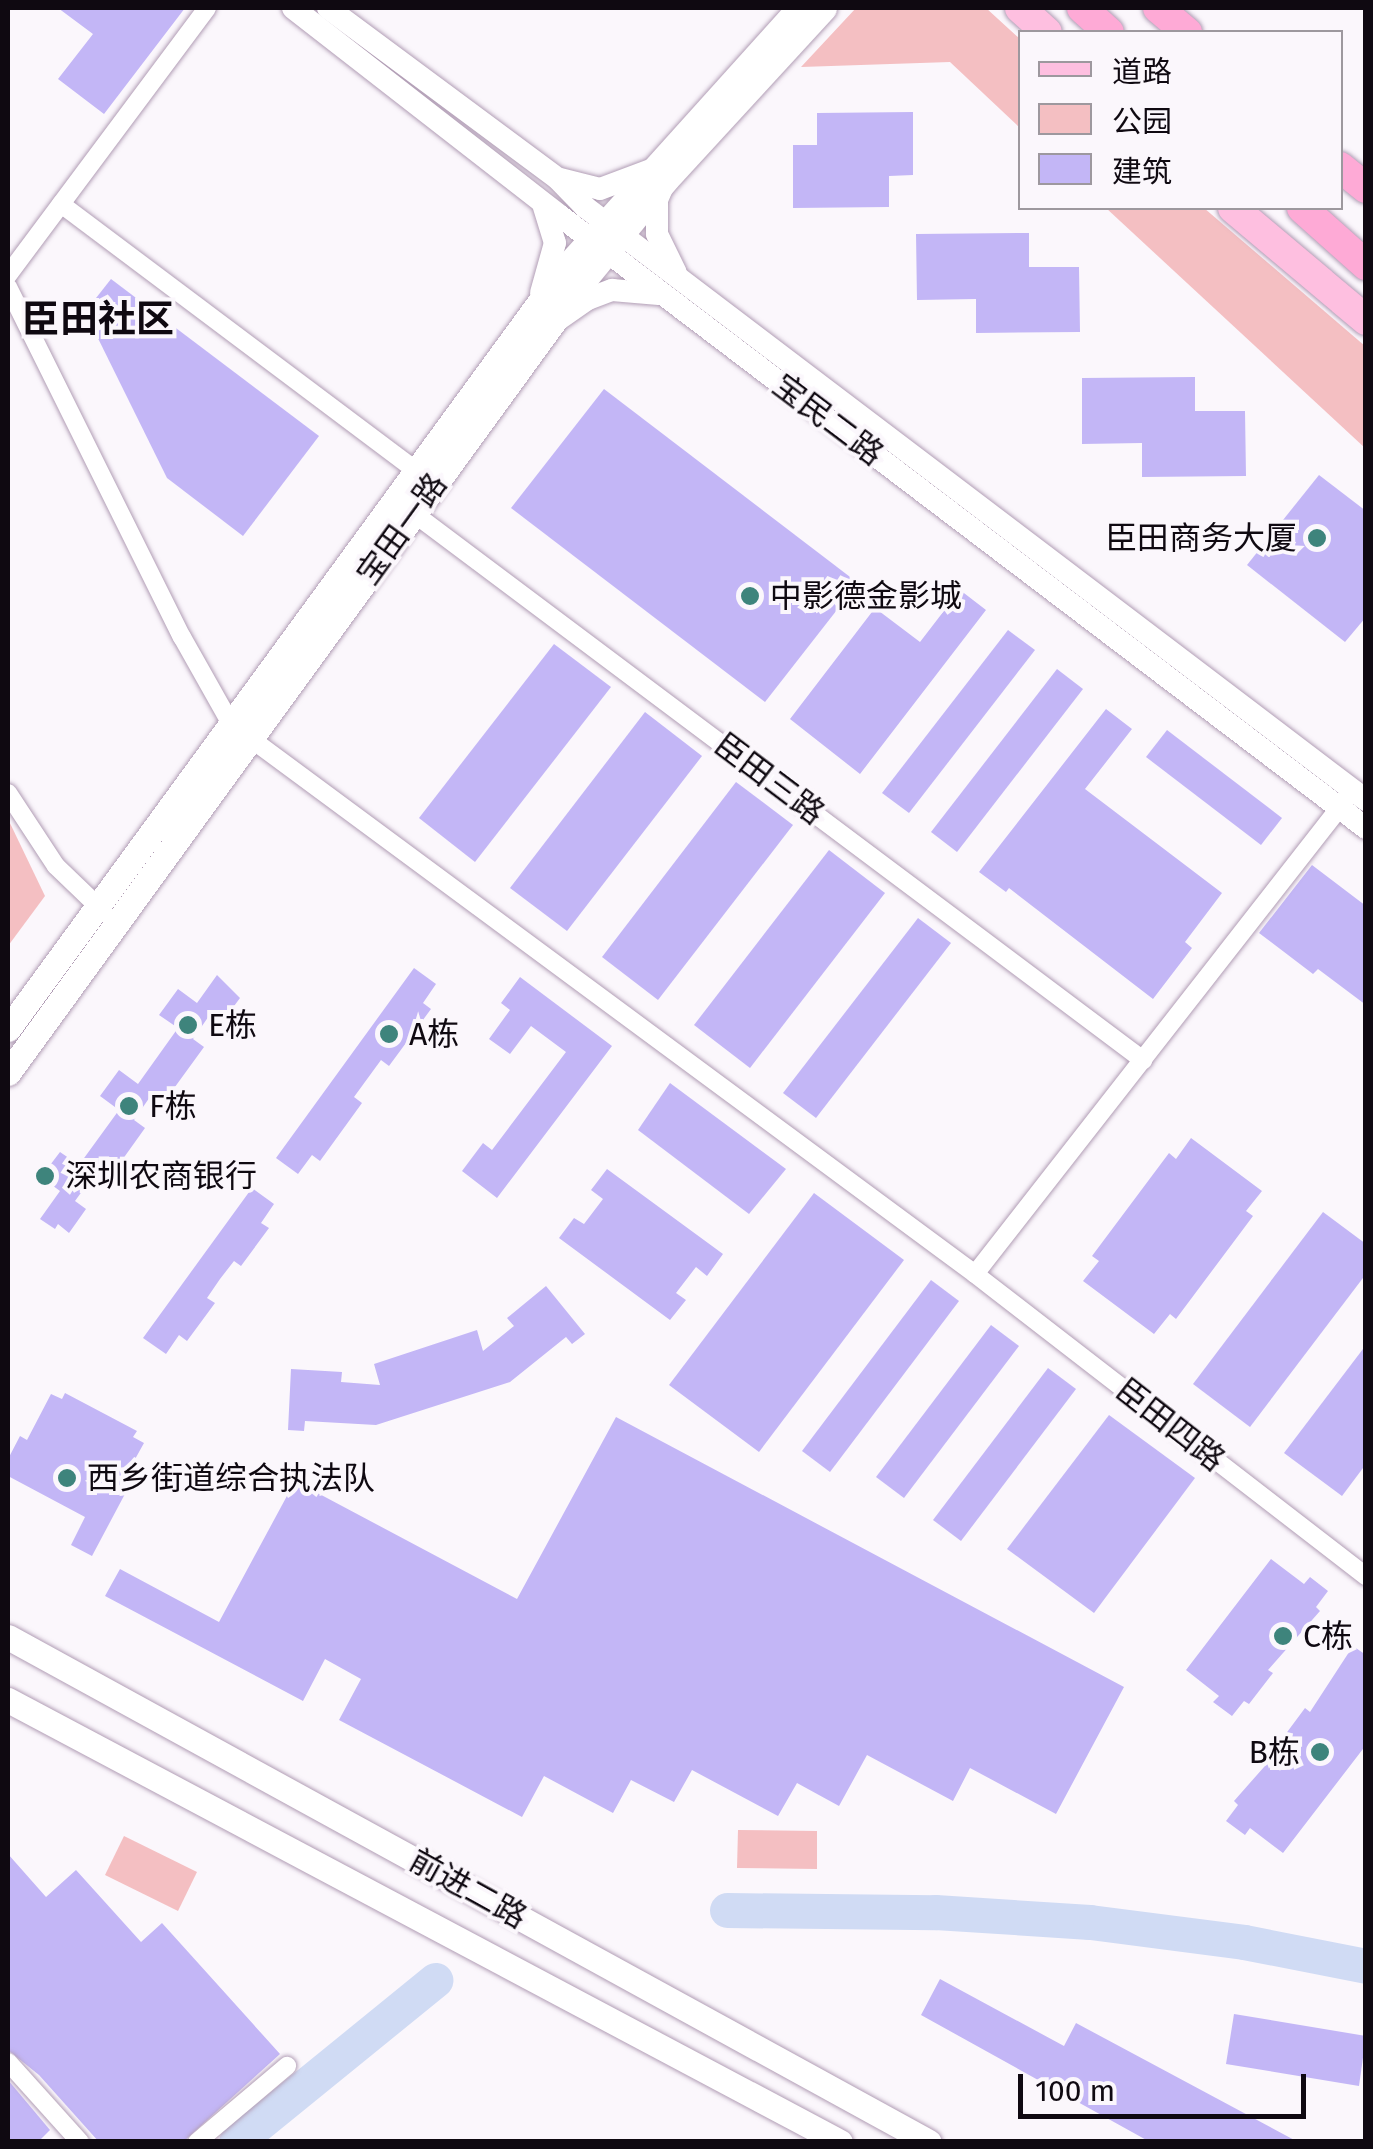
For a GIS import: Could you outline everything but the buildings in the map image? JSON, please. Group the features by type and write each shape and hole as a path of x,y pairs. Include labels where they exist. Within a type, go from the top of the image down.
{"highway":[{"path":"1082,8 1107,30"},
{"path":"1158,8 1184,30"},
{"path":"1343,169 1366,188"},
{"path":"1304,210 1366,266"}],"main road":[{"name":"宝田一路","path":"405,506 416,471 799,8"},
{"name":"宝田一路","path":"658,175 824,8"},
{"path":"1020,8 1044,30"},
{"path":"1235,210 1366,320"},
{"name":"宝田一路","path":"8,1072 107,914 540,321"},
{"name":"宝田一路","path":"8,1029 107,914"},
{"name":"前进二路","path":"8,1637 929,2142"},
{"name":"前进二路","path":"8,1700 840,2142"}],"street":[{"path":"8,275 208,8"},
{"name":"宝民二路","path":"293,8 542,201 606,237 1352,799 1366,828"},
{"name":"宝民二路","path":"328,8 558,179 606,237"},
{"path":"540,321 612,290 673,288 656,234 658,175 600,189 558,179"},
{"path":"540,321 555,243 542,201"},
{"path":"61,204 416,471"},
{"path":"8,287 182,637 241,731"},
{"name":"臣田三路","path":"405,506 1143,1060"},
{"name":"臣田四路","path":"241,731 975,1274 1366,1576"},
{"path":"8,793 56,866 107,914"},
{"path":"975,1274 1352,799"},
{"path":"8,2062 80,2142"},
{"path":"196,2142 288,2066"}],"green space":[{"path":"856,8 986,8 1018,37 1018,126 950,62 801,67"},
{"path":"1108,210 1206,210 1365,346 1365,448"},
{"path":"8,819 45,896 8,946"},
{"path":"738,1830 817,1831 817,1869 737,1868"},
{"path":"124,1836 197,1872 178,1911 105,1875"}],"waterway":[{"path":"727,1910 935,1912 1090,1922 1244,1942 1366,1966"},
{"path":"236,2142 435,1980"}],"place":[{"name":"臣田商务大厦","path":"1317,538"},
{"name":"中影德金影城","path":"750,596"},
{"name":"E栋","path":"188,1025"},
{"name":"A栋","path":"389,1034"},
{"name":"F栋","path":"129,1106"},
{"name":"深圳农商银行","path":"45,1176"},
{"name":"西乡街道综合执法队","path":"67,1478"},
{"name":"C栋","path":"1283,1636"},
{"name":"B栋","path":"1320,1752"}],"district":[{"name":"臣田社区","path":"98,320"}]}
